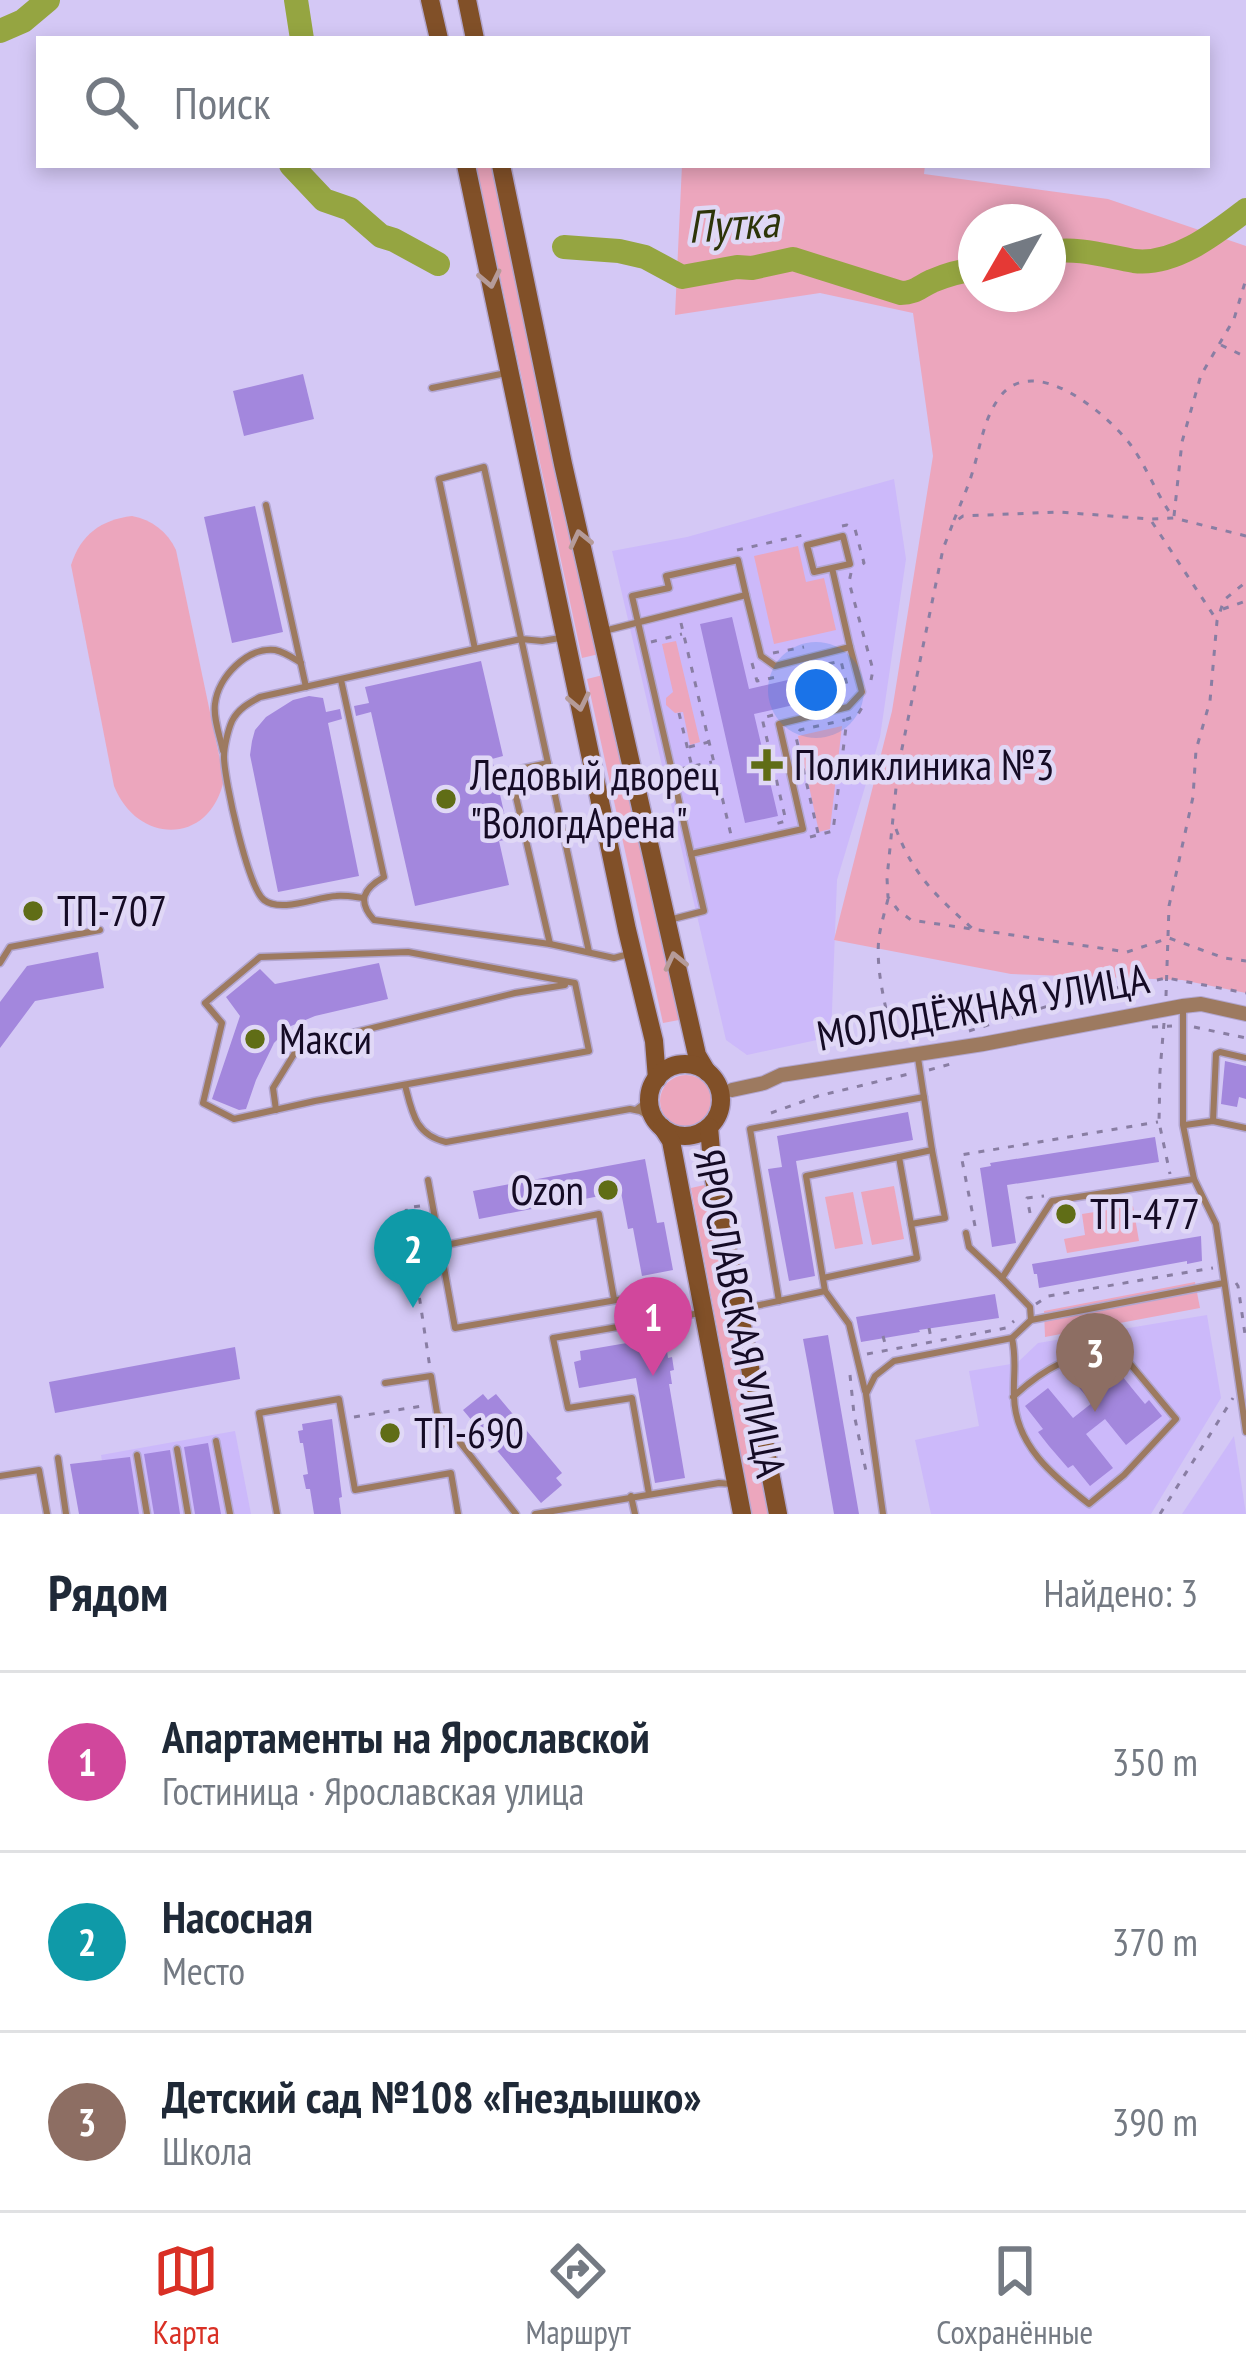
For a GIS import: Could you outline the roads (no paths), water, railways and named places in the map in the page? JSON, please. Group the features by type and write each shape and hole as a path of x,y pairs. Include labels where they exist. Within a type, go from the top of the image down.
{"main road":[{"path":"430,0 438,36"},
{"path":"467,0 474,36"},
{"path":"467,168 654,1041 650,1108 659,1124 682,1136 696,1135 716,1118 719,1087 697,1055 665,921 502,168"},
{"path":"653,1086 676,1066 693,1065 719,1087"},
{"name":"ЯРОСЛАВСКАЯ УЛИЦА","path":"659,1124 671,1141 742,1514"},
{"name":"ЯРОСЛАВСКАЯ УЛИЦА","path":"709,1127 713,1174 778,1514"}],"street":[{"name":"МОЛОДЁЖНАЯ УЛИЦА","path":"719,1087 1183,1006 1201,1004 1246,1014"}],"lane":[{"path":"432,388 510,372"},
{"path":"475,649 440,478 484,467 589,952"},
{"path":"266,505 306,687"},
{"path":"843,536 850,564 832,568 814,572 807,545 843,536"},
{"path":"665,921 704,910 632,596 668,588 666,576 738,560 761,656 775,665 850,647"},
{"path":"691,854 803,829 779,724 848,707 862,692 832,568"},
{"path":"601,632 746,596"},
{"path":"224,756 233,718 260,698 520,639 565,637"},
{"path":"301,663 284,653 264,651 244,659 216,697 214,709 251,880 266,902 278,905 341,895 364,898"},
{"path":"341,679 384,877 369,886 364,898 374,920 550,944 614,958 632,953"},
{"path":"548,764 511,771 550,944"},
{"path":"0,962 10,947 100,930"},
{"path":"408,952 575,983 589,1051 234,1119 203,1103 222,1023 205,1003 260,957 408,952"},
{"path":"276,1110 273,1088 299,1046 515,992 575,983"},
{"path":"1183,1006 1184,1125 1194,1179 1216,1225 1246,1432"},
{"path":"911,1224 945,1218 917,1054"},
{"path":"1213,1121 1216,1054 1246,1058"},
{"path":"405,1085 415,1123 431,1138 446,1142 630,1109 659,1124"},
{"path":"634,1111 646,1102 653,1086"},
{"path":"779,1301 750,1129 924,1097"},
{"path":"1184,1125 1213,1121 1246,1128"},
{"path":"884,1514 866,1394 849,1324 825,1291 806,1176 932,1150"},
{"path":"823,1278 917,1258 899,1157"},
{"path":"1002,1278 1052,1201 1194,1179"},
{"path":"428,1180 455,1328 663,1292 668,1318"},
{"path":"441,1246 599,1214 614,1299"},
{"path":"966,1233 969,1247 1030,1307 1031,1320"},
{"path":"866,1394 875,1376 894,1361 1012,1338 1031,1320 1224,1283"},
{"path":"740,1310 825,1291"},
{"path":"649,1494 632,1398 568,1408 554,1338 704,1312"},
{"path":"1012,1338 1017,1363 1013,1396 1018,1427 1054,1477 1089,1504 1124,1475 1176,1419 1116,1347 1063,1361 1037,1374 1013,1396"},
{"path":"385,1383 430,1376 437,1412 517,1514"},
{"path":"277,1514 259,1413 339,1399 355,1490 451,1473 458,1514"},
{"path":"216,1441 230,1514"},
{"path":"177,1448 188,1514"},
{"path":"137,1455 147,1514"},
{"path":"58,1458 66,1514"},
{"path":"0,1476 39,1471 47,1514"},
{"path":"535,1514 736,1484"},
{"path":"632,1496 635,1514"}],"waterway":[{"path":"0,31 23,21 48,0"},
{"name":"Путка","path":"296,0 302,36"},
{"name":"Путка","path":"294,168 324,200 350,209 381,236 438,264"},
{"name":"Путка","path":"1066,251 1134,261 1165,258 1194,246 1246,210"},
{"name":"Путка","path":"564,247 645,257 682,277 793,259 901,293 958,273"}],"place":[{"name":"Поликлиника №3","path":"767,765"},
{"name":"Ледовый дворец \"ВологдАрена\"","path":"446,799"},
{"name":"ТП-707","path":"33,911"},
{"name":"Макси","path":"255,1039"},
{"name":"Ozon","path":"608,1190"},
{"name":"ТП-477","path":"1066,1214"},
{"name":"Насосная","path":"413,1308"},
{"name":"Апартаменты на Ярославской","path":"653,1376"},
{"name":"Детский сад №108 «Гнездышко»","path":"1095,1412"},
{"name":"ТП-690","path":"390,1433"}]}
